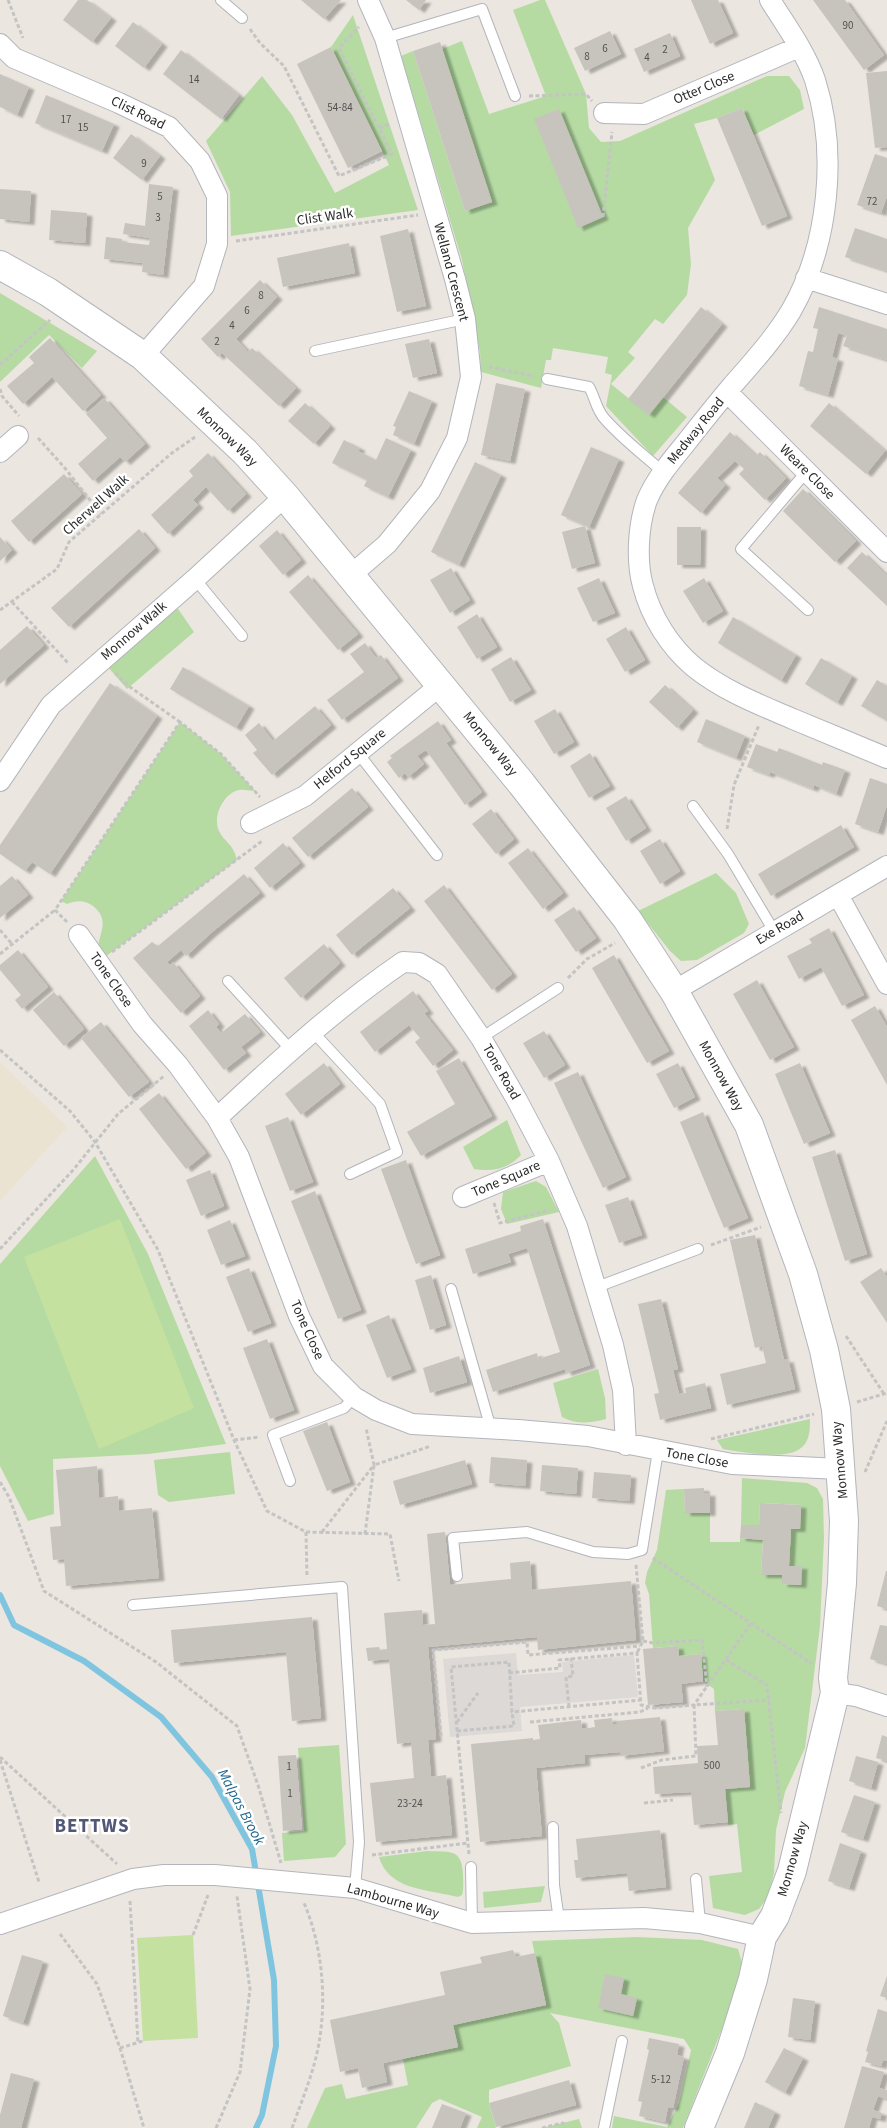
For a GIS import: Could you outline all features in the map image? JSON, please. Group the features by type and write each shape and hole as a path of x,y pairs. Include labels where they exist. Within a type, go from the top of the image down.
{"street":[{"name":"Medway Road","path":"770,0 800,46 814,78 824,115 828,146 825,204 817,243 806,278 792,310 772,340 727,392 663,472 648,500 640,530 640,575 647,602 658,625 693,666 733,694 887,758"},
{"name":"Welland Crescent","path":"351,575 387,544 430,491 457,438 470,378 465,319 385,38 370,6"},
{"name":"Clist Road","path":"0,44 14,58 119,103 169,127 200,161 217,196 217,244 204,286 143,356"},
{"name":"Otter Close","path":"609,114 644,114 800,46"},
{"name":"Monnow Way","path":"0,265 67,305 143,356 245,452 285,496 442,684 581,858 634,931 674,991 749,1125 803,1274 824,1350 836,1409 844,1521 843,1565 834,1686 792,1871 775,1916 762,1937 753,1979 730,2053 700,2128"},
{"path":"806,278 887,304"},
{"name":"Weare Close","path":"727,392 887,552"},
{"path":"0,452 24,429"},
{"name":"Monnow Walk","path":"0,781 51,705 195,579 285,496"},
{"name":"Helford Square","path":"251,823 304,796 442,684"},
{"name":"Exe Road","path":"674,991 887,866"},
{"path":"838,895 887,984"},
{"name":"Tone Close","path":"79,935 142,1024 178,1065 217,1118 239,1157 299,1316 323,1366 354,1396 376,1410 412,1424 588,1436 626,1445 732,1464 841,1469"},
{"name":"Tone Road","path":"217,1118 292,1051 403,962 419,963 437,974 481,1038 517,1100 549,1161 568,1206 597,1287 623,1390 626,1445"},
{"name":"Tone Square","path":"463,1197 549,1161"},
{"path":"834,1686 856,1696 887,1706"},
{"name":"Lambourne Way","path":"0,1924 133,1879 164,1875 230,1876 355,1888 472,1923 644,1918 700,1923 762,1937"}],"lane":[{"path":"221,0 242,18"},
{"path":"385,38 482,9 515,96"},
{"path":"315,351 465,319"},
{"path":"547,379 589,387 596,405 604,418 663,472"},
{"path":"807,471 741,549 808,610"},
{"path":"195,579 242,636"},
{"path":"358,753 437,855"},
{"path":"693,806 752,891 774,931"},
{"path":"228,981 292,1051"},
{"path":"481,1038 558,988"},
{"path":"314,1033 380,1104 397,1152 350,1174"},
{"path":"597,1287 698,1250"},
{"path":"451,1289 491,1429"},
{"path":"290,1481 273,1436 344,1408 354,1396"},
{"path":"456,1576 453,1538 527,1532 593,1552 638,1551 658,1451"},
{"path":"133,1605 342,1588 359,1842 355,1888"},
{"path":"553,1827 554,1885 559,1920"},
{"path":"470,1867 472,1923"},
{"path":"696,1879 700,1923"},
{"path":"604,2128 622,2041"}],"path":[{"path":"8,0 34,67"},
{"path":"242,18 260,43 284,66 339,176 392,154 340,48 370,6"},
{"path":"515,96 586,94 609,114 603,217"},
{"name":"Clist Walk","path":"217,244 436,212"},
{"path":"0,365 67,305"},
{"path":"469,363 547,379"},
{"path":"0,389 2,396 24,429 64,466 101,514"},
{"name":"Cherwell Walk","path":"0,610 57,569 69,542 172,454 214,424"},
{"path":"12,602 81,677"},
{"path":"102,659 130,687 221,754 274,812"},
{"path":"724,849 734,785 766,708"},
{"path":"0,954 55,910 180,722"},
{"path":"98,962 262,841 251,823"},
{"path":"55,910 79,935"},
{"path":"0,930 12,944"},
{"path":"558,988 587,959 634,931"},
{"path":"0,1050 70,1111 95,1142 158,1250 234,1440 267,1511 306,1532 390,1534 399,1581"},
{"path":"0,1249 74,1168 118,1114 178,1065"},
{"path":"488,1186 500,1223 568,1206"},
{"path":"698,1250 783,1219"},
{"path":"705,1440 836,1409 887,1393"},
{"path":"365,1534 374,1465 365,1430 376,1410"},
{"path":"234,1440 273,1436"},
{"path":"322,1533 374,1465"},
{"path":"0,1482 8,1497 44,1591 156,1662 237,1726 258,1785 281,1864 312,1922 320,1960 322,2000 319,2042 312,2073 292,2128"},
{"path":"306,1532 307,1590"},
{"path":"638,1551 751,1623 834,1686"},
{"path":"638,1551 643,1641 636,1653 641,1705 648,1707 768,1700"},
{"path":"641,1768 662,1760 696,1756 694,1705 751,1623"},
{"path":"643,1641 653,1643 702,1640 707,1687"},
{"path":"441,1736 433,1650 527,1642 528,1654 640,1646"},
{"path":"510,1673 560,1668 559,1660 571,1658 636,1653"},
{"path":"569,1706 566,1676 573,1676 571,1658"},
{"path":"726,1660 767,1685 781,1817"},
{"path":"457,1731 514,1726 509,1662 451,1667 456,1723 470,1867"},
{"path":"456,1723 478,1694"},
{"path":"512,1712 641,1700"},
{"path":"530,1722 640,1712 648,1707"},
{"path":"0,1758 133,1879 130,1900 138,2043"},
{"path":"0,1758 39,1882"},
{"path":"644,1803 673,1800"},
{"path":"358,1856 468,1843"},
{"path":"193,1934 230,1876"},
{"path":"216,2128 240,2072 250,1989 230,1876"},
{"path":"60,1934 97,1984 120,2048 144,2128"},
{"path":"120,2048 143,2041"},
{"path":"542,2128 563,2123 564,2128"}],"shaded area":[{"path":"0,1062 67,1127 0,1201"},
{"path":"516,1653 518,1675 563,1672 562,1662 634,1655 638,1697 520,1707 522,1731 450,1737 443,1659"}],"green space":[{"path":"545,0 586,94 589,128 601,142 620,141 767,76 789,76 800,90 804,109 754,135 742,108 717,118 694,124 715,180 688,228 691,264 687,295 663,324 655,319 628,352 635,358 611,384 649,415 663,397 687,417 653,456 606,406 612,375 605,373 608,357 553,348 551,360 546,360 541,388 481,372 480,352 462,260 401,56 413,51 465,211 492,202 442,49 462,41 489,114 546,96 513,10"},
{"path":"353,15 418,210 231,236 230,192 206,141 262,76 292,115 335,193 389,165 331,47"},
{"path":"0,293 97,351 82,368 49,335 0,382"},
{"path":"176,606 194,632 127,689 107,666"},
{"path":"180,722 221,754 255,791 241,790 234,792 224,800 218,812 217,825 219,831 233,850 237,860 98,962 98,948 103,925 101,915 93,906 87,903 77,901 67,904 61,901"},
{"path":"716,873 736,893 749,924 744,933 697,960 681,961 670,951 638,911"},
{"path":"507,1120 521,1155 511,1164 493,1170 474,1169 463,1147"},
{"path":"95,1156 148,1254 226,1444 148,1454 53,1459 54,1514 28,1521 0,1466 0,1264"},
{"path":"536,1181 546,1187 559,1212 507,1224 501,1209 503,1192"},
{"path":"120,1219 194,1408 99,1449 24,1257"},
{"path":"598,1369 605,1398 606,1419 584,1422 562,1417 553,1383"},
{"path":"810,1419 809,1435 806,1442 794,1452 774,1455 723,1449 717,1440"},
{"path":"230,1452 235,1494 169,1502 158,1495 154,1460"},
{"path":"742,1478 807,1483 817,1488 823,1499 824,1538 820,1626 805,1748 785,1792 776,1830 774,1873 768,1897 759,1909 745,1915 713,1908 709,1876 742,1872 737,1824 728,1825 725,1789 750,1786 744,1709 715,1711 714,1689 703,1681 701,1654 679,1656 678,1646 653,1648 649,1594 645,1583 647,1572 657,1550 666,1490 684,1489 685,1513 710,1513 710,1542 740,1542 740,1538 763,1540 761,1574 782,1575 782,1584 800,1585 802,1566 789,1566 791,1529 800,1529 801,1505 760,1503 759,1525 741,1525"},
{"path":"339,1745 346,1844 335,1857 284,1861 282,1833 304,1831 298,1748"},
{"path":"427,1851 448,1852 457,1856 462,1866 462,1895 458,1897 417,1889 398,1881 383,1867 379,1857"},
{"path":"545,1886 541,1902 484,1908 483,1892"},
{"path":"193,1935 198,2038 143,2041 137,1938"},
{"path":"637,1937 702,1940 738,1949 742,1963 738,1988 683,2128 612,2128 614,2116 667,2127 679,2103 691,2050 684,2039 550,2013 559,2023 571,2066 489,2090 489,2103 496,2128 477,2128 482,2117 440,2099 432,2103 416,2128 307,2128 325,2088 342,2084 346,2099 408,2085 403,2059 458,2047 453,2025 546,2005 532,1941"},
{"path":"579,2119 582,2128 542,2128"}],"building":[{"path":"78,0 87,0 111,18 92,42 63,20"},
{"path":"301,0 341,0 324,19"},
{"path":"406,0 426,0 419,10"},
{"path":"691,0 718,0 733,33 710,44"},
{"path":"813,0 845,0 884,55 864,70"},
{"path":"133,22 162,44 144,68 115,46"},
{"path":"610,31 621,54 585,71 574,48"},
{"path":"670,33 680,56 644,72 634,49"},
{"path":"440,42 492,202 465,211 413,51"},
{"path":"331,47 382,151 348,168 297,64"},
{"path":"181,50 239,95 221,119 163,74"},
{"path":"887,71 887,147 875,148 866,73"},
{"path":"0,74 29,87 17,115 0,107"},
{"path":"46,95 114,124 102,151 35,123"},
{"path":"742,108 787,216 762,226 717,118"},
{"path":"559,109 603,217 578,228 534,119"},
{"path":"131,134 160,156 142,180 113,158"},
{"path":"875,154 887,158 887,196 881,213 857,205"},
{"path":"149,184 173,187 163,275 142,272 143,263 104,259 106,237 122,239 122,242 149,245 150,238 123,234 125,223 145,226"},
{"path":"0,189 31,191 29,222 0,219"},
{"path":"51,210 87,213 85,243 49,240"},
{"path":"855,228 887,239 887,271 845,257"},
{"path":"408,229 426,306 397,312 380,236"},
{"path":"349,243 355,273 283,287 277,258"},
{"path":"260,280 277,297 236,339 248,352 252,348 296,388 279,406 222,353 218,357 201,339"},
{"path":"701,307 722,324 649,415 628,399"},
{"path":"819,307 887,329 887,360 843,346 847,336 838,333 832,357 838,359 828,395 799,386 808,351 813,352 818,329 813,328"},
{"path":"50,338 101,395 83,411 52,377 23,404 7,386 34,363 29,357"},
{"path":"429,339 437,373 413,378 405,344"},
{"path":"496,383 525,389 510,461 481,455"},
{"path":"409,391 432,401 414,444 393,435 396,427 393,426"},
{"path":"104,398 145,444 125,462 120,457 93,481 78,464 107,438 86,414"},
{"path":"305,403 330,426 314,444 288,421"},
{"path":"829,403 885,451 866,474 810,426"},
{"path":"730,432 756,456 760,452 786,478 765,500 739,474 744,469 735,461 717,478 725,485 701,513 678,493"},
{"path":"386,438 411,450 388,497 364,486 367,480 332,463 344,440 360,448 358,451 376,460"},
{"path":"591,447 619,459 589,527 561,515"},
{"path":"208,453 246,494 228,511 206,487 193,500 198,505 168,534 151,515 193,476 189,471"},
{"path":"475,462 501,475 459,565 431,552"},
{"path":"64,474 82,494 29,542 11,521"},
{"path":"803,489 856,541 835,562 783,511"},
{"path":"585,526 595,563 572,569 562,532"},
{"path":"677,527 701,527 700,565 677,565"},
{"path":"139,529 155,548 69,627 51,608"},
{"path":"277,530 301,560 283,575 259,546"},
{"path":"0,537 12,550 0,561"},
{"path":"862,552 887,576 887,606 847,568"},
{"path":"451,568 470,600 450,613 430,580"},
{"path":"308,575 358,634 338,650 289,592"},
{"path":"599,578 615,613 593,622 577,588"},
{"path":"704,578 723,611 703,623 683,591"},
{"path":"477,614 497,647 477,659 457,627"},
{"path":"733,617 796,655 781,681 718,643"},
{"path":"27,626 44,645 0,684 0,650"},
{"path":"626,627 645,660 625,672 606,639"},
{"path":"365,643 376,658 381,655 398,678 342,720 327,700 364,672 350,654"},
{"path":"511,657 531,690 510,702 491,669"},
{"path":"821,658 852,676 837,703 805,684"},
{"path":"183,667 249,706 236,728 170,689"},
{"path":"877,680 887,686 887,721 861,706"},
{"path":"110,683 157,716 50,874 32,862 25,871 0,854 0,845"},
{"path":"665,685 693,710 677,728 649,702"},
{"path":"315,706 331,725 272,775 253,753 257,750 245,735 259,723 273,741"},
{"path":"555,709 574,742 554,754 534,721"},
{"path":"706,719 745,736 736,758 697,742"},
{"path":"438,721 451,740 446,743 482,792 465,805 426,750 417,756 424,764 408,777 405,773 399,778 387,762 392,758 390,756"},
{"path":"756,744 777,752 779,748 822,765 823,762 845,770 836,794 814,785 813,789 770,772 769,775 747,767"},
{"path":"590,753 610,786 589,798 570,766"},
{"path":"870,778 887,784 887,805 878,832 855,824"},
{"path":"352,788 368,807 308,857 292,838"},
{"path":"626,796 646,828 626,841 606,808"},
{"path":"491,809 514,839 496,854 472,824"},
{"path":"841,825 854,847 771,896 758,874"},
{"path":"660,839 680,871 660,884 640,851"},
{"path":"283,843 300,863 270,888 254,868"},
{"path":"528,848 563,893 543,909 508,863"},
{"path":"244,874 260,893 186,956 181,950 167,962 170,965 173,962 200,996 181,1013 133,958 152,942 158,946"},
{"path":"12,876 28,895 0,918 0,886"},
{"path":"444,885 512,974 492,990 424,901"},
{"path":"393,888 410,908 352,955 336,935"},
{"path":"574,907 596,938 576,952 554,920"},
{"path":"829,928 864,995 842,1006 821,967 799,979 787,956 812,943 809,939"},
{"path":"324,944 340,963 301,998 284,978"},
{"path":"18,950 48,987 22,1009 15,1000 21,995 0,970 0,965"},
{"path":"614,955 669,1051 647,1063 592,968"},
{"path":"757,980 794,1047 770,1060 733,994"},
{"path":"413,991 428,1011 424,1013 453,1050 433,1066 415,1042 420,1038 409,1025 375,1052 360,1032"},
{"path":"54,992 84,1029 64,1046 33,1010"},
{"path":"875,1006 887,1027 887,1085 851,1020"},
{"path":"208,1010 219,1024 216,1027 221,1033 245,1014 260,1032 241,1047 246,1053 224,1070 189,1026"},
{"path":"101,1022 149,1082 129,1097 81,1038"},
{"path":"544,1031 565,1065 544,1078 523,1043"},
{"path":"459,1058 492,1116 421,1156 407,1132 455,1104 436,1071"},
{"path":"324,1063 340,1084 301,1115 285,1094"},
{"path":"678,1063 695,1097 674,1108 656,1074"},
{"path":"800,1063 830,1133 804,1144 775,1074"},
{"path":"578,1072 626,1177 603,1188 554,1083"},
{"path":"159,1093 206,1153 186,1169 139,1109"},
{"path":"703,1112 748,1218 724,1228 680,1122"},
{"path":"288,1117 313,1182 290,1191 265,1126"},
{"path":"835,1150 867,1254 845,1261 812,1157"},
{"path":"406,1160 440,1255 416,1264 381,1169"},
{"path":"210,1170 224,1206 201,1216 186,1180"},
{"path":"315,1191 361,1310 338,1319 291,1201"},
{"path":"628,1197 642,1235 619,1243 605,1205"},
{"path":"543,1219 590,1365 566,1373 565,1369 493,1392 486,1370 537,1353 538,1359 560,1352 527,1248 508,1254 511,1262 473,1274 465,1249 521,1231 520,1226"},
{"path":"230,1220 245,1256 221,1265 207,1230"},
{"path":"755,1235 784,1360 788,1359 795,1389 727,1405 720,1374 766,1363 762,1346 755,1348 730,1240"},
{"path":"249,1268 271,1323 248,1332 226,1277"},
{"path":"881,1268 887,1277 887,1323 860,1282"},
{"path":"431,1275 446,1325 430,1330 415,1280"},
{"path":"661,1299 678,1369 673,1370 679,1394 686,1393 685,1388 705,1383 711,1408 660,1420 654,1394 659,1393 638,1304"},
{"path":"389,1315 411,1369 387,1378 366,1325"},
{"path":"267,1339 294,1410 270,1419 243,1348"},
{"path":"459,1356 467,1382 430,1393 423,1368"},
{"path":"327,1422 350,1482 327,1491 303,1431"},
{"path":"491,1457 527,1460 525,1486 489,1483"},
{"path":"465,1460 472,1484 400,1505 393,1481"},
{"path":"542,1465 578,1468 576,1494 540,1491"},
{"path":"97,1466 99,1498 118,1496 119,1511 152,1508 159,1578 66,1586 64,1559 53,1560 50,1527 61,1526 56,1470"},
{"path":"594,1472 631,1475 629,1501 592,1498"},
{"path":"704,1488 704,1493 710,1493 710,1513 685,1513 684,1489"},
{"path":"760,1503 801,1505 800,1529 791,1529 789,1566 802,1566 801,1585 782,1584 782,1575 761,1575 763,1540 740,1538 741,1525 759,1525"},
{"path":"445,1532 450,1585 511,1579 510,1563 530,1561 532,1590 631,1581 636,1640 538,1650 537,1637 428,1647 436,1739 428,1740 431,1777 446,1775 452,1835 376,1842 370,1783 414,1778 411,1742 397,1744 389,1659 368,1661 366,1648 379,1647 380,1650 387,1649 384,1613 422,1610 423,1625 435,1624 427,1534"},
{"path":"887,1571 887,1609 877,1606"},
{"path":"312,1617 321,1718 292,1721 286,1652 174,1663 171,1630"},
{"path":"880,1625 887,1626 887,1664 870,1659"},
{"path":"678,1646 679,1656 701,1654 703,1681 681,1684 683,1702 648,1705 643,1649"},
{"path":"744,1709 750,1787 725,1789 728,1822 694,1825 691,1792 655,1794 653,1767 698,1763 697,1746 718,1745 715,1711"},
{"path":"660,1717 664,1751 620,1756 620,1752 584,1755 585,1763 536,1768 542,1836 480,1842 471,1744 533,1738 533,1740 540,1739 538,1725 581,1720 582,1729 595,1727 594,1720 612,1718 613,1725 617,1724 617,1721"},
{"path":"882,1735 887,1737 887,1761 876,1758"},
{"path":"296,1755 302,1829 283,1831 278,1756"},
{"path":"856,1756 878,1762 871,1788 849,1781"},
{"path":"854,1795 875,1802 863,1839 841,1832"},
{"path":"660,1830 666,1887 629,1891 627,1873 576,1878 574,1860 578,1860 576,1839"},
{"path":"840,1843 861,1851 849,1888 828,1881"},
{"path":"513,1950 516,1957 535,1953 546,2005 453,2025 458,2047 383,2063 387,2082 362,2088 358,2068 340,2072 330,2020 445,1995 440,1972 482,1963 480,1957"},
{"path":"22,1955 43,1961 23,2023 3,2016"},
{"path":"605,1974 624,1978 621,1994 637,1998 633,2016 598,2008"},
{"path":"887,1976 887,1998 880,1996"},
{"path":"793,1998 815,2001 810,2040 788,2037"},
{"path":"878,2009 887,2012 887,2061 883,2060 881,2066 865,2062 868,2052 866,2051"},
{"path":"649,2038 679,2044 677,2055 684,2057 673,2108 668,2107 665,2122 639,2116 642,2102 638,2101 649,2050 647,2049"},
{"path":"784,2048 803,2058 785,2093 765,2082"},
{"path":"862,2066 884,2072 879,2088 887,2090 886,2099 878,2096 873,2110 882,2113 880,2119 872,2117 869,2128 844,2128"},
{"path":"11,2073 34,2079 21,2128 0,2128 0,2115"},
{"path":"569,2080 576,2105 496,2127 489,2103"},
{"path":"755,2102 775,2112 768,2128 744,2128"},
{"path":"442,2104 466,2113 460,2128 432,2128"}],"waterway":[{"name":"Malpas Brook","path":"0,1595 14,1625 84,1661 161,1717 212,1777 252,1849 274,1980 276,2046 262,2115 256,2128"}],"district":[{"name":"BETTWS","path":"92,1826"}]}
